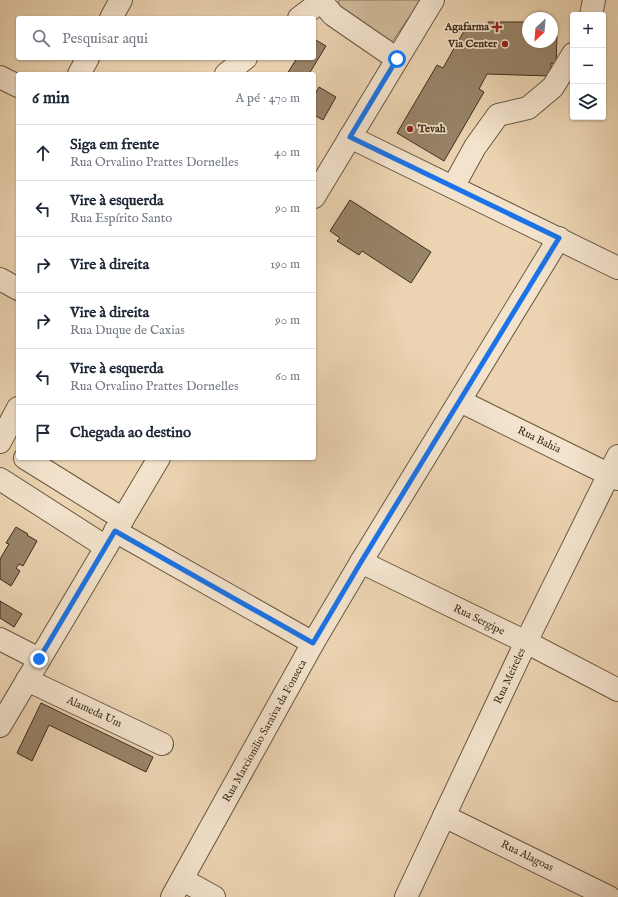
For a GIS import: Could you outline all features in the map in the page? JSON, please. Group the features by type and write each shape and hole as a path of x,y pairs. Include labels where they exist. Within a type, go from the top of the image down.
{"street":[{"path":"112,16 121,0"},
{"path":"316,194 433,0"},
{"path":"592,12 594,0"},
{"path":"302,16 322,1 333,15 397,59"},
{"path":"453,187 475,147 498,115 528,108 553,87 570,59"},
{"path":"80,72 87,60"},
{"path":"228,72 244,60"},
{"path":"0,77 16,85"},
{"path":"350,137 618,268"},
{"name":"Rua Marcionilio Saraiva da Fonseca","path":"177,888 313,643 559,238"},
{"path":"0,279 16,288"},
{"name":"Rua Bahia","path":"460,401 615,470"},
{"path":"16,412 0,442 16,453"},
{"path":"27,460 115,533"},
{"path":"0,726 158,460"},
{"name":"Rua Meireles","path":"406,897 526,642 615,470"},
{"path":"0,479 115,533 313,643"},
{"name":"Rua Sergipe","path":"361,562 526,642 618,690"},
{"path":"0,639 39,659"},
{"name":"Alameda Um","path":"27,680 162,744"},
{"name":"Rua Alagoas","path":"444,816 609,897"},
{"path":"177,888 214,897"}],"shaded area":[{"path":"339,0 421,0 392,42 386,42 338,7"}],"building":[{"path":"488,22 522,22 522,48 557,48 556,64 551,63 551,76 487,74 479,89 484,92 444,161 397,133 437,65 443,68 464,31 488,30"},
{"path":"316,40 326,46 310,72 288,72 296,60 316,60"},
{"path":"319,87 336,97 323,120 316,116 316,92"},
{"path":"350,200 431,252 411,283 362,251 359,255 337,241 340,238 330,231"},
{"path":"16,527 37,541 23,566 19,564 16,568 20,571 11,586 0,579 0,559 9,544 6,543"},
{"path":"0,601 22,614 14,627 0,618"},
{"path":"41,703 153,757 146,772 49,725 32,761 17,753"}],"place":[{"name":"Agafarma","path":"497,27"},
{"name":"Via Center","path":"505,44"},
{"name":"Tevah","path":"410,129"}],"route":[{"path":"39,659 115,531 313,643 559,238 350,137 397,59"}]}
